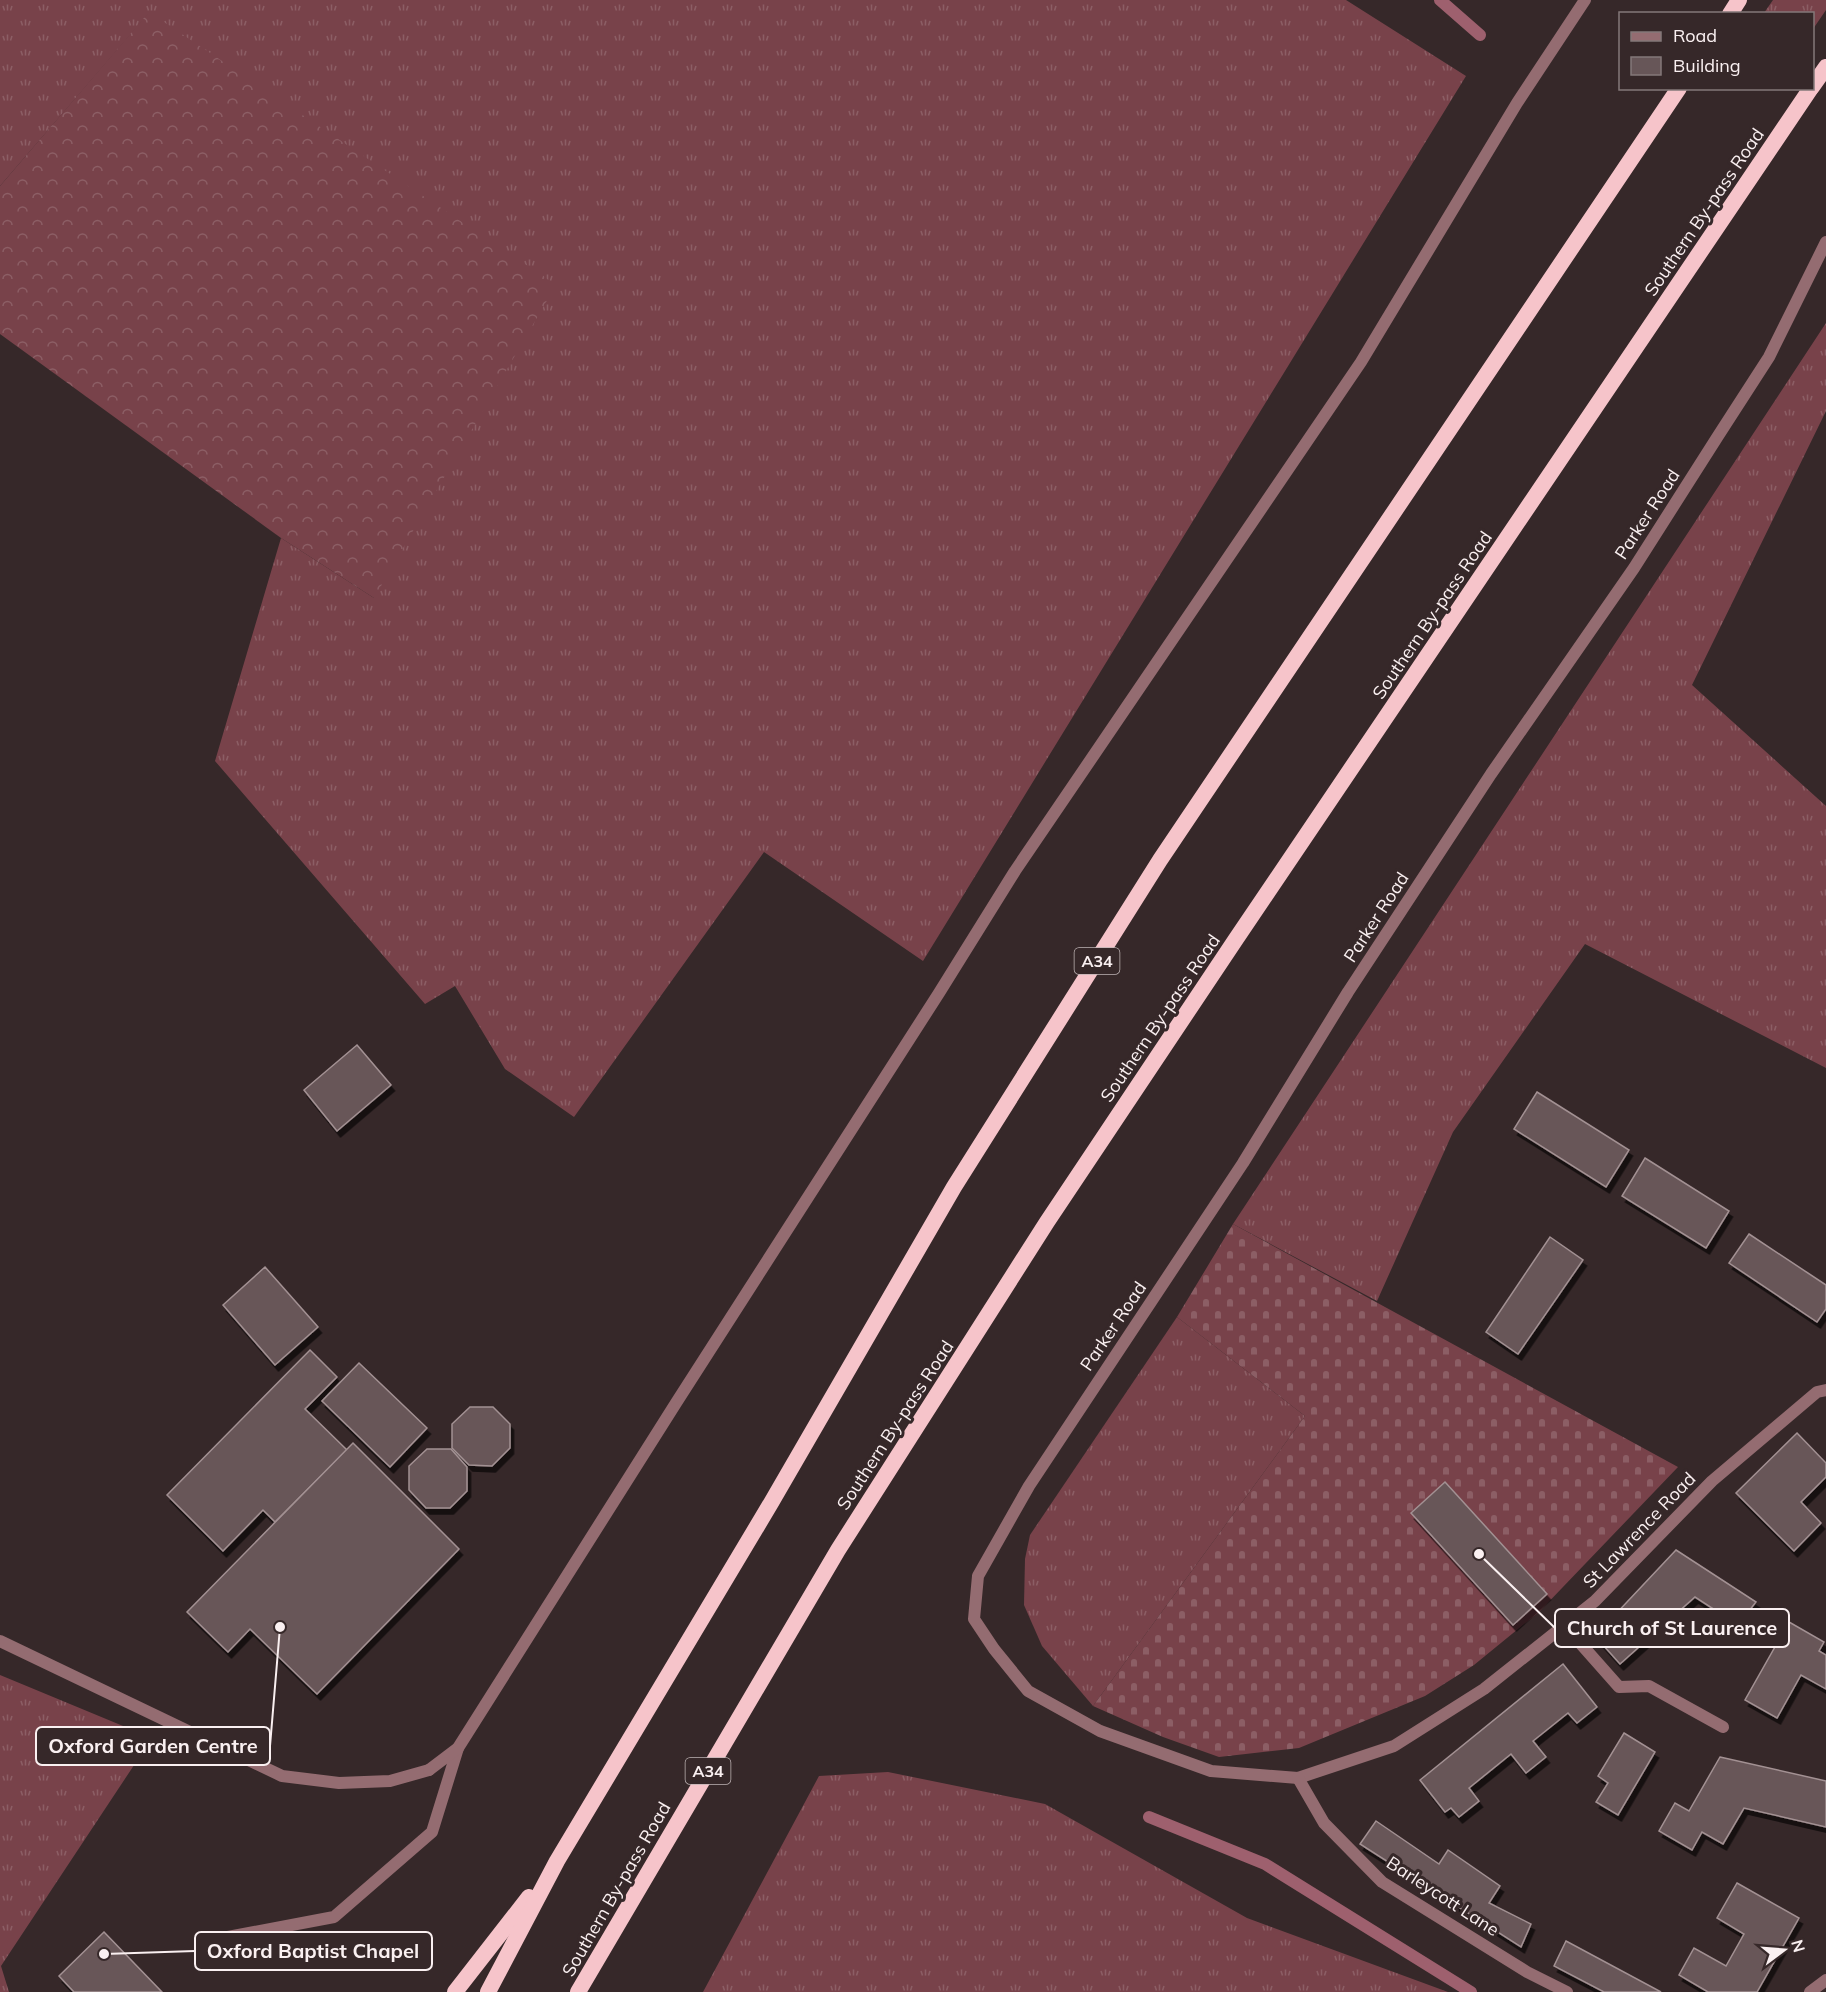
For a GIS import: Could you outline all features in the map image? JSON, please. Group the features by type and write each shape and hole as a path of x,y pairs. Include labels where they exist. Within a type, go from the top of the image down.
{"highway":[{"name":"Southern By-pass Road","path":"1814,85 1826,67"},
{"name":"A34","path":"488,1992 557,1861 771,1503 954,1187 1160,860 1678,90"},
{"name":"Southern By-pass Road","path":"578,1992 838,1550 1047,1222 1811,90"},
{"path":"455,1992 557,1861"}],"street":[{"path":"228,1937 334,1917 432,1832 458,1749 1015,871 1361,362 1517,103 1585,0"},
{"name":"Parker Road","path":"974,1619 978,1576 1029,1486 1244,1163 1361,972 1491,774 1634,568 1769,357 1826,242"},
{"name":"St Lawrence Road","path":"974,1619 994,1649 1028,1691 1100,1731 1211,1771 1298,1778 1394,1746 1484,1689 1595,1601 1712,1481 1817,1392 1826,1390"},
{"path":"1565,1626 1619,1687 1649,1686 1723,1727"},
{"path":"0,1641 282,1776 339,1783 390,1781 429,1770 458,1749"},
{"name":"Barleycott Lane","path":"1298,1778 1324,1823 1382,1882 1527,1972 1567,1992"},
{"path":"1810,1992 1826,1980"}],"green space":[{"path":"0,0 1346,0 1466,76 923,961 764,852 574,1117 505,1069 455,986 425,1004 215,761 281,538 374,598 149,13 0,186"},
{"path":"1773,0 1826,0 1826,10 1814,28 1814,12 1765,12"},
{"path":"149,12 556,285 374,598 281,538 0,334 0,186"},
{"path":"1826,323 1826,411 1692,685 1826,806 1826,1068 1585,944 1453,1132 1377,1301 1233,1224"},
{"path":"1233,1224 1678,1467 1539,1612 1474,1665 1425,1696 1299,1748 1219,1757 1163,1737 1093,1706 1305,1416 1177,1317"},
{"path":"1177,1317 1305,1416 1093,1706 1042,1646 1024,1605 1025,1559 1030,1535"},
{"path":"0,1675 152,1738 1,1966 9,1992 0,1992"},
{"path":"888,1772 1045,1804 1247,1918 1448,1992 703,1992 819,1776"}],"building":[{"path":"357,1045 391,1085 337,1131 304,1090"},
{"path":"1537,1092 1629,1150 1606,1187 1514,1129"},
{"path":"1645,1158 1729,1211 1706,1248 1622,1196"},
{"path":"1749,1234 1826,1285 1826,1309 1817,1322 1729,1263"},
{"path":"1550,1237 1583,1260 1518,1354 1486,1332"},
{"path":"265,1267 318,1327 275,1365 223,1305"},
{"path":"310,1350 337,1377 305,1409 347,1450 275,1522 263,1510 223,1551 167,1495"},
{"path":"359,1363 427,1428 390,1467 322,1401"},
{"path":"470,1407 493,1407 510,1424 510,1448 492,1466 469,1465 452,1448 452,1424"},
{"path":"1797,1433 1826,1463 1826,1477 1801,1502 1821,1523 1794,1551 1736,1493"},
{"path":"353,1443 459,1549 317,1694 250,1629 228,1652 187,1612"},
{"path":"427,1449 451,1449 467,1467 467,1491 450,1508 426,1508 409,1490 409,1466"},
{"path":"1445,1482 1547,1594 1513,1625 1411,1513"},
{"path":"1676,1550 1756,1602 1738,1625 1695,1597 1620,1664 1595,1636"},
{"path":"1789,1622 1824,1642 1819,1651 1826,1655 1826,1689 1801,1675 1777,1718 1745,1700"},
{"path":"1563,1664 1597,1707 1577,1723 1568,1713 1533,1741 1546,1757 1526,1773 1511,1754 1469,1788 1479,1801 1459,1817 1451,1808 1445,1812 1420,1780"},
{"path":"1624,1733 1655,1752 1618,1815 1596,1802 1608,1783 1598,1776"},
{"path":"1720,1757 1826,1781 1826,1827 1744,1808 1723,1844 1702,1832 1692,1850 1659,1831 1675,1803 1689,1811"},
{"path":"1376,1821 1439,1864 1448,1850 1500,1886 1489,1903 1531,1924 1521,1947 1360,1844"},
{"path":"1737,1883 1799,1918 1757,1992 1708,1992 1679,1975 1694,1948 1726,1966 1744,1934 1717,1918"},
{"path":"104,1932 162,1992 74,1992 59,1976"},
{"path":"1566,1941 1661,1992 1604,1992 1554,1966"}],"waterway":[{"path":"1440,0 1480,35"},
{"path":"1149,1817 1265,1864 1471,1992"}],"place":[{"name":"Church of St Laurence","path":"1479,1554"},
{"name":"Oxford Garden Centre","path":"280,1627"},
{"name":"Oxford Baptist Chapel","path":"104,1954"}]}
